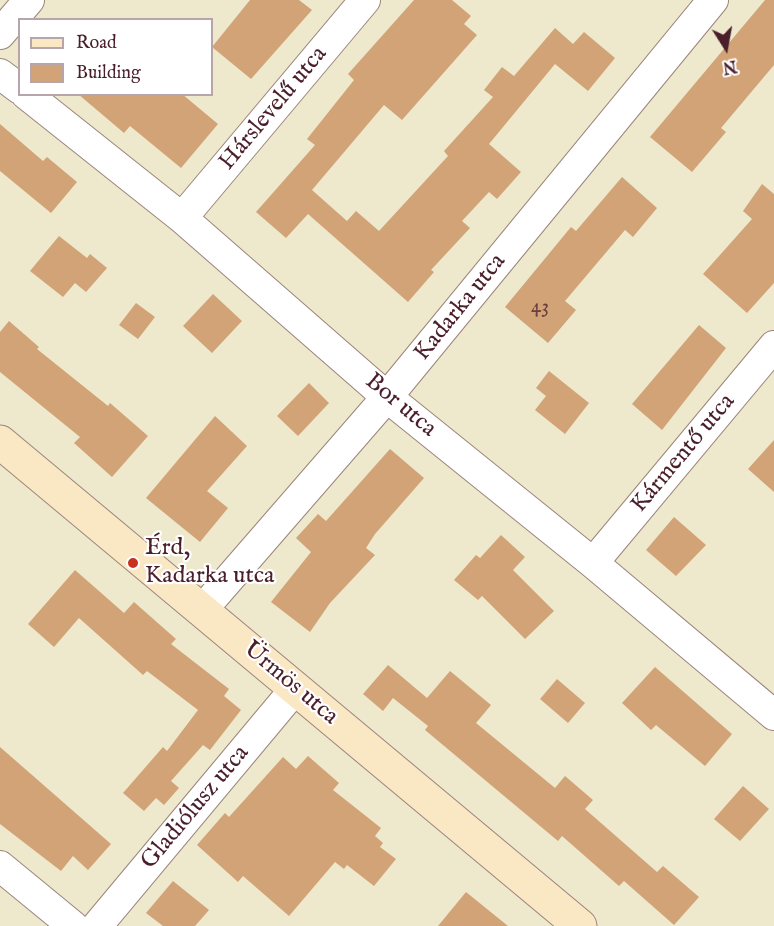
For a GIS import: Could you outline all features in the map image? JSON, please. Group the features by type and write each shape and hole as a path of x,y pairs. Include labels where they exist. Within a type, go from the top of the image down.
{"street":[{"path":"0,34 29,0"},
{"name":"Hárslevelű utca","path":"182,218 365,0"},
{"name":"Kadarka utca","path":"202,610 387,397 713,0"},
{"path":"0,74 18,88"},
{"name":"Bor utca","path":"29,96 182,218 387,397 593,563 774,716"},
{"name":"Kármentő utca","path":"593,563 774,346"},
{"name":"Ürmös utca","path":"0,442 580,926"},
{"name":"Gladiólusz utca","path":"97,926 295,689"},
{"path":"0,866 73,926"}],"building":[{"path":"250,0 299,0 312,10 251,79 213,46"},
{"path":"414,0 452,0 471,16 464,24 477,35 402,120 384,105 312,190 347,221 356,211 379,231 448,156 444,151 493,97 484,90 502,67 514,76 555,28 573,44 584,32 615,58 588,91 555,64 489,144 521,172 497,199 489,192 462,221 470,228 431,270 434,272 408,302 308,214 286,238 256,212 315,145 307,139 354,80 348,74"},
{"path":"765,0 774,0 774,65 721,128 726,132 692,172 650,137"},
{"path":"80,96 184,96 218,124 181,168 130,126 124,133"},
{"path":"0,124 43,161 47,157 77,182 51,213 0,171"},
{"path":"622,177 657,208 633,237 625,230 565,301 576,310 548,343 505,307 571,227 576,231"},
{"path":"762,184 774,194 774,283 747,313 703,274 752,219 743,211"},
{"path":"59,236 87,258 90,254 107,268 86,292 75,283 63,297 30,271"},
{"path":"213,294 242,321 212,353 183,326"},
{"path":"136,303 155,317 138,339 119,325"},
{"path":"9,321 39,347 37,349 108,406 110,403 148,436 112,477 74,443 80,437 0,372 0,332"},
{"path":"699,325 726,348 662,430 632,404"},
{"path":"549,371 589,403 565,434 535,410 546,396 536,388"},
{"path":"309,383 329,403 298,436 277,416"},
{"path":"215,416 247,446 207,491 228,508 200,542 146,498"},
{"path":"774,440 774,492 748,469"},
{"path":"390,449 424,478 375,534 366,548 375,555 330,603 310,632 271,602 311,552 296,538 318,514 326,521"},
{"path":"674,517 706,545 676,576 646,550"},
{"path":"501,535 525,557 513,570 554,611 525,639 482,596 478,600 454,580 476,555 480,558"},
{"path":"75,570 124,613 134,602 176,639 171,644 229,689 224,696 241,710 210,750 203,745 171,781 179,788 164,805 156,798 144,811 123,793 163,747 167,751 198,710 147,671 143,675 79,618 54,647 28,624"},
{"path":"388,665 427,698 450,671 491,705 476,723 555,788 565,776 593,800 585,809 657,872 663,866 699,897 674,925 624,881 619,886 562,836 558,841 425,730 428,726 393,698 383,711 363,694"},
{"path":"655,667 732,734 705,766 656,725 651,730 622,703"},
{"path":"557,679 585,703 568,723 540,699"},
{"path":"0,747 111,844 88,870 73,856 61,871 0,824"},
{"path":"308,756 339,783 333,790 381,828 375,836 383,843 380,847 396,859 374,886 347,865 344,869 335,862 289,916 243,876 238,882 197,845 225,813 229,817 283,757 296,769"},
{"path":"743,786 769,809 740,841 714,819"},
{"path":"173,881 209,910 195,926 163,926 146,913"},
{"path":"466,892 508,926 438,926"}],"place":[{"name":"Érd, Kadarka utca","path":"133,563"}]}
